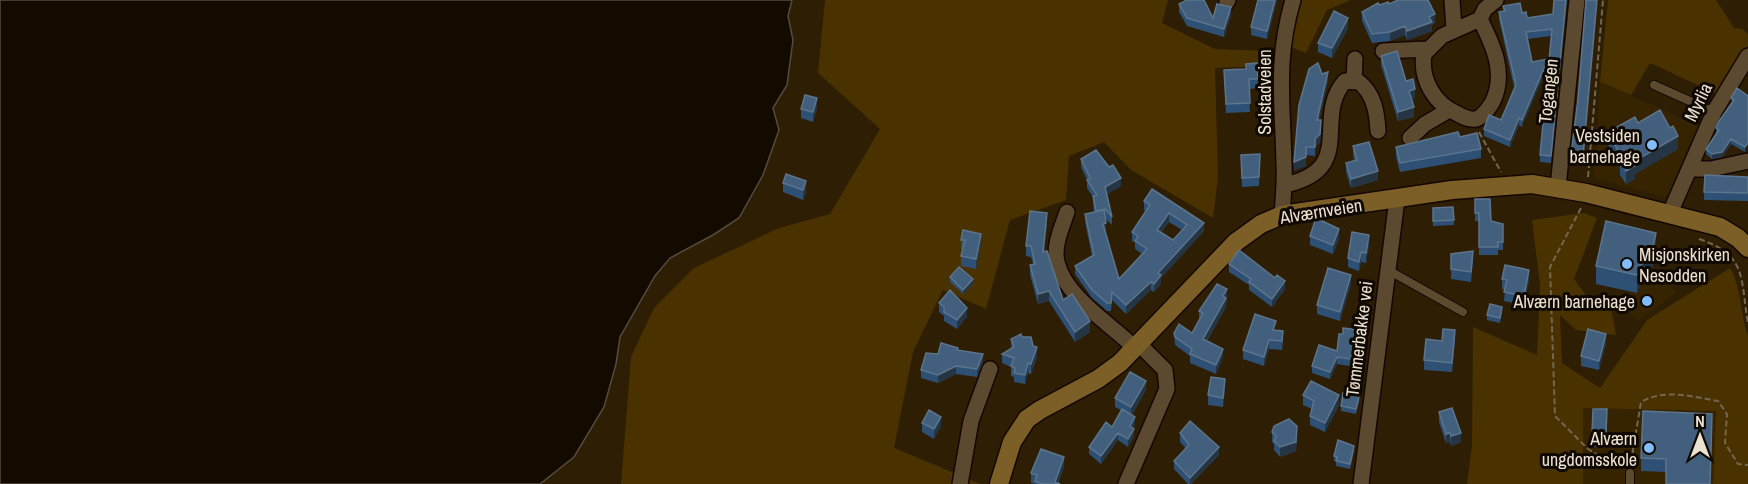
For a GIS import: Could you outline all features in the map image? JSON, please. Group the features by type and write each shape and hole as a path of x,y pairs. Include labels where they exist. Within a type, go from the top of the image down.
{"main road":[{"name":"Alværnveien","path":"999,484 1012,442 1028,419 1040,410 1098,379 1137,346 1236,242 1261,224 1282,215 1507,184 1558,187 1720,227 1738,238 1748,248"}],"street":[{"name":"Solstadveien","path":"1282,215 1285,185 1280,72 1283,43 1293,0"},
{"path":"1452,0 1455,28"},
{"path":"1383,51 1427,49 1455,28 1480,19 1485,9 1496,0"},
{"name":"Togangen","path":"1558,187 1577,0"},
{"path":"1427,49 1423,67 1426,81 1449,110 1471,119 1482,116 1489,109 1499,83 1494,50 1480,19"},
{"name":"Myrlia","path":"1670,213 1714,112 1748,56"},
{"path":"1354,80 1355,59"},
{"path":"1285,185 1308,179 1322,166 1340,87 1345,81 1354,80 1364,86 1373,101 1378,131"},
{"path":"1410,138 1425,124 1449,110"},
{"path":"1690,169 1711,169 1748,161"},
{"name":"Tømmerbakke vei","path":"1361,484 1398,199"},
{"path":"1067,212 1056,254 1061,272 1089,308 1165,370 1167,389 1126,484"},
{"path":"960,484 971,421 990,369"}],"lane":[{"path":"1654,85 1714,112"},
{"path":"1388,270 1463,312"},
{"path":"1630,473 1630,484"}],"path":[{"path":"1587,186 1603,0"},
{"path":"1471,119 1507,184"},
{"path":"1582,206 1550,267 1555,416 1588,449 1630,473 1641,402 1653,395 1670,394 1718,401 1727,414 1725,443 1738,464 1748,465"},
{"path":"1722,248 1736,260 1742,271 1748,323"}],"shaded area":[{"path":"0,0 792,0 788,16 793,40 787,85 773,108 779,130 763,175 739,218 670,258 655,276 620,337 616,364 604,407 574,457 540,484 0,484"},
{"path":"825,0 1168,0 1162,23 1215,49 1269,51 1267,66 1215,68 1218,177 1213,218 1131,170 1104,142 1069,156 1066,200 1010,220 986,309 943,290 913,352 894,448 981,484 621,484 631,357 654,308 694,268 779,228 830,214 880,129 818,73"},
{"path":"1301,0 1351,0 1327,10 1306,53 1290,47"},
{"path":"1608,0 1716,0 1734,28 1742,29 1748,34 1748,51 1717,94 1650,63 1631,95 1600,82"},
{"path":"1600,82 1700,126 1669,194 1663,197 1597,179 1594,175"},
{"path":"1584,213 1597,218 1574,279 1586,295 1610,303 1616,335 1576,330 1560,315 1562,363 1600,388 1647,320 1730,268 1737,284 1748,336 1748,484 1713,484 1716,411 1583,408 1583,484 1467,484 1472,445 1473,327 1537,355 1540,285 1532,220"},
{"name":"Alværn barnehage","path":"1649,276 1665,281 1677,292 1638,321 1628,309 1630,292 1636,294 1638,284 1642,281 1648,282"},
{"name":"Alværn ungdomsskole","path":"1583,408 1716,411 1713,484 1583,484"}],"building":[{"path":"1187,0 1204,0 1213,18 1217,4 1231,7 1224,29 1187,18 1179,4"},
{"path":"1258,0 1275,0 1267,31 1251,27"},
{"path":"1398,0 1428,0 1435,14 1429,17 1432,22 1407,31 1405,26 1390,32 1372,34 1362,12 1378,3 1380,5 1388,2 1389,4"},
{"path":"1554,0 1566,0 1551,156 1540,155 1552,29 1526,32 1532,62 1548,59 1522,120 1519,118 1510,140 1484,129 1489,115 1501,120 1516,85 1499,12 1505,11 1503,6 1520,3 1522,13 1526,12 1527,18 1553,14"},
{"path":"1586,0 1597,0 1583,157 1571,155"},
{"path":"1334,11 1348,18 1332,48 1318,43"},
{"path":"1397,51 1406,81 1413,79 1415,89 1409,91 1414,107 1398,112 1381,56"},
{"path":"1257,63 1258,79 1249,79 1250,103 1226,104 1224,70 1246,69 1246,64"},
{"path":"1318,63 1322,74 1328,72 1317,120 1321,120 1320,134 1315,139 1315,147 1306,147 1306,157 1294,162 1299,105 1309,69"},
{"path":"1737,88 1748,96 1748,143 1745,147 1731,139 1722,152 1712,154 1706,149 1719,130 1716,128 1719,121 1734,100 1731,98"},
{"path":"805,95 817,98 813,112 801,109"},
{"path":"1660,110 1670,128 1673,126 1678,136 1633,162 1635,166 1626,171 1620,162 1623,160 1608,132 1635,117 1638,123"},
{"path":"1458,132 1460,137 1477,133 1481,149 1400,163 1396,147"},
{"path":"1369,142 1378,171 1351,179 1346,163 1357,160 1353,146"},
{"path":"1096,150 1109,167 1113,165 1121,178 1105,187 1112,217 1105,209 1096,211 1093,196 1097,195 1087,180 1090,178 1081,159"},
{"path":"1260,154 1259,177 1242,178 1241,155"},
{"path":"786,174 806,181 803,190 783,183"},
{"path":"1705,175 1748,177 1748,193 1704,192"},
{"path":"1152,189 1204,223 1158,273 1161,275 1154,284 1151,282 1126,305 1112,292 1111,303 1107,303 1092,290 1075,266 1094,255 1085,214 1104,210 1106,223 1103,224 1119,279 1147,249 1135,241 1138,236 1132,232 1150,205 1144,201","holes":["1169,213 1187,225 1173,240 1157,230"]},
{"path":"1475,199 1490,199 1491,221 1503,224 1503,242 1498,242 1498,247 1479,247 1479,213 1475,213"},
{"path":"1453,207 1454,220 1433,221 1433,208"},
{"path":"1030,211 1047,213 1043,252 1047,251 1063,300 1072,294 1090,321 1075,332 1049,291 1038,294 1030,265 1035,264 1031,246 1026,246"},
{"path":"1316,218 1339,229 1333,245 1310,236"},
{"path":"1606,221 1656,233 1650,260 1640,265 1637,275 1596,266"},
{"path":"963,230 981,234 976,259 961,256 965,240 961,240"},
{"path":"1352,232 1369,235 1366,253 1361,252 1359,262 1348,258"},
{"path":"1239,250 1275,278 1277,275 1285,281 1272,299 1249,282 1251,279 1229,264"},
{"path":"1473,251 1471,272 1451,269 1451,254"},
{"path":"1505,265 1529,270 1524,296 1504,292 1507,280 1502,279"},
{"path":"959,267 973,279 963,290 950,277"},
{"path":"1328,268 1351,275 1340,312 1317,305"},
{"path":"1217,284 1227,289 1223,296 1226,298 1203,339 1223,349 1216,365 1190,354 1192,349 1175,337 1174,333 1179,324 1192,333 1203,313 1199,311"},
{"path":"950,290 967,308 957,320 944,312 944,307 939,303"},
{"path":"1490,304 1502,307 1500,318 1487,315"},
{"path":"1255,314 1276,321 1273,330 1283,331 1282,341 1269,340 1264,357 1243,350"},
{"path":"1343,328 1359,330 1356,360 1337,357 1330,372 1312,366 1319,345 1337,351 1339,334 1343,334"},
{"path":"1443,329 1455,330 1452,363 1424,360 1426,339 1442,341"},
{"path":"1588,329 1606,334 1599,361 1581,356"},
{"path":"1021,334 1022,337 1031,337 1033,346 1037,347 1031,364 1028,363 1025,375 1014,373 1015,368 1011,366 1014,358 1002,354 1014,347 1011,339"},
{"path":"941,343 958,348 957,350 983,354 977,369 956,366 938,375 921,370 926,353 938,354"},
{"path":"1130,372 1146,381 1131,407 1115,398"},
{"path":"1211,377 1225,379 1223,398 1208,395"},
{"path":"1311,381 1339,395 1325,423 1310,416 1314,401 1303,395"},
{"path":"1343,393 1359,397 1356,409 1341,406"},
{"path":"1452,408 1461,433 1451,436 1450,433 1446,434 1439,412"},
{"path":"1122,409 1135,417 1130,426 1134,429 1128,439 1118,433 1101,456 1089,447 1106,422 1112,427"},
{"path":"1593,409 1607,409 1606,434 1592,434"},
{"path":"929,410 941,417 934,429 922,423"},
{"path":"1643,411 1712,414 1710,484 1666,484 1666,459 1641,458"},
{"path":"1289,419 1297,426 1296,442 1280,447 1274,441 1276,436 1272,432 1274,426"},
{"path":"1190,421 1219,447 1190,478 1174,461 1189,445 1180,433"},
{"path":"1338,440 1354,446 1350,464 1336,461 1337,457 1334,456"},
{"path":"1041,449 1064,457 1055,482 1060,484 1042,484 1035,481 1037,475 1031,473"}],"place":[{"name":"Vestsiden barnehage","path":"1652,145"},
{"name":"Misjonskirken Nesodden","path":"1627,264"},
{"name":"Alværn barnehage","path":"1647,301"},
{"name":"Alværn ungdomsskole","path":"1649,448"}]}
